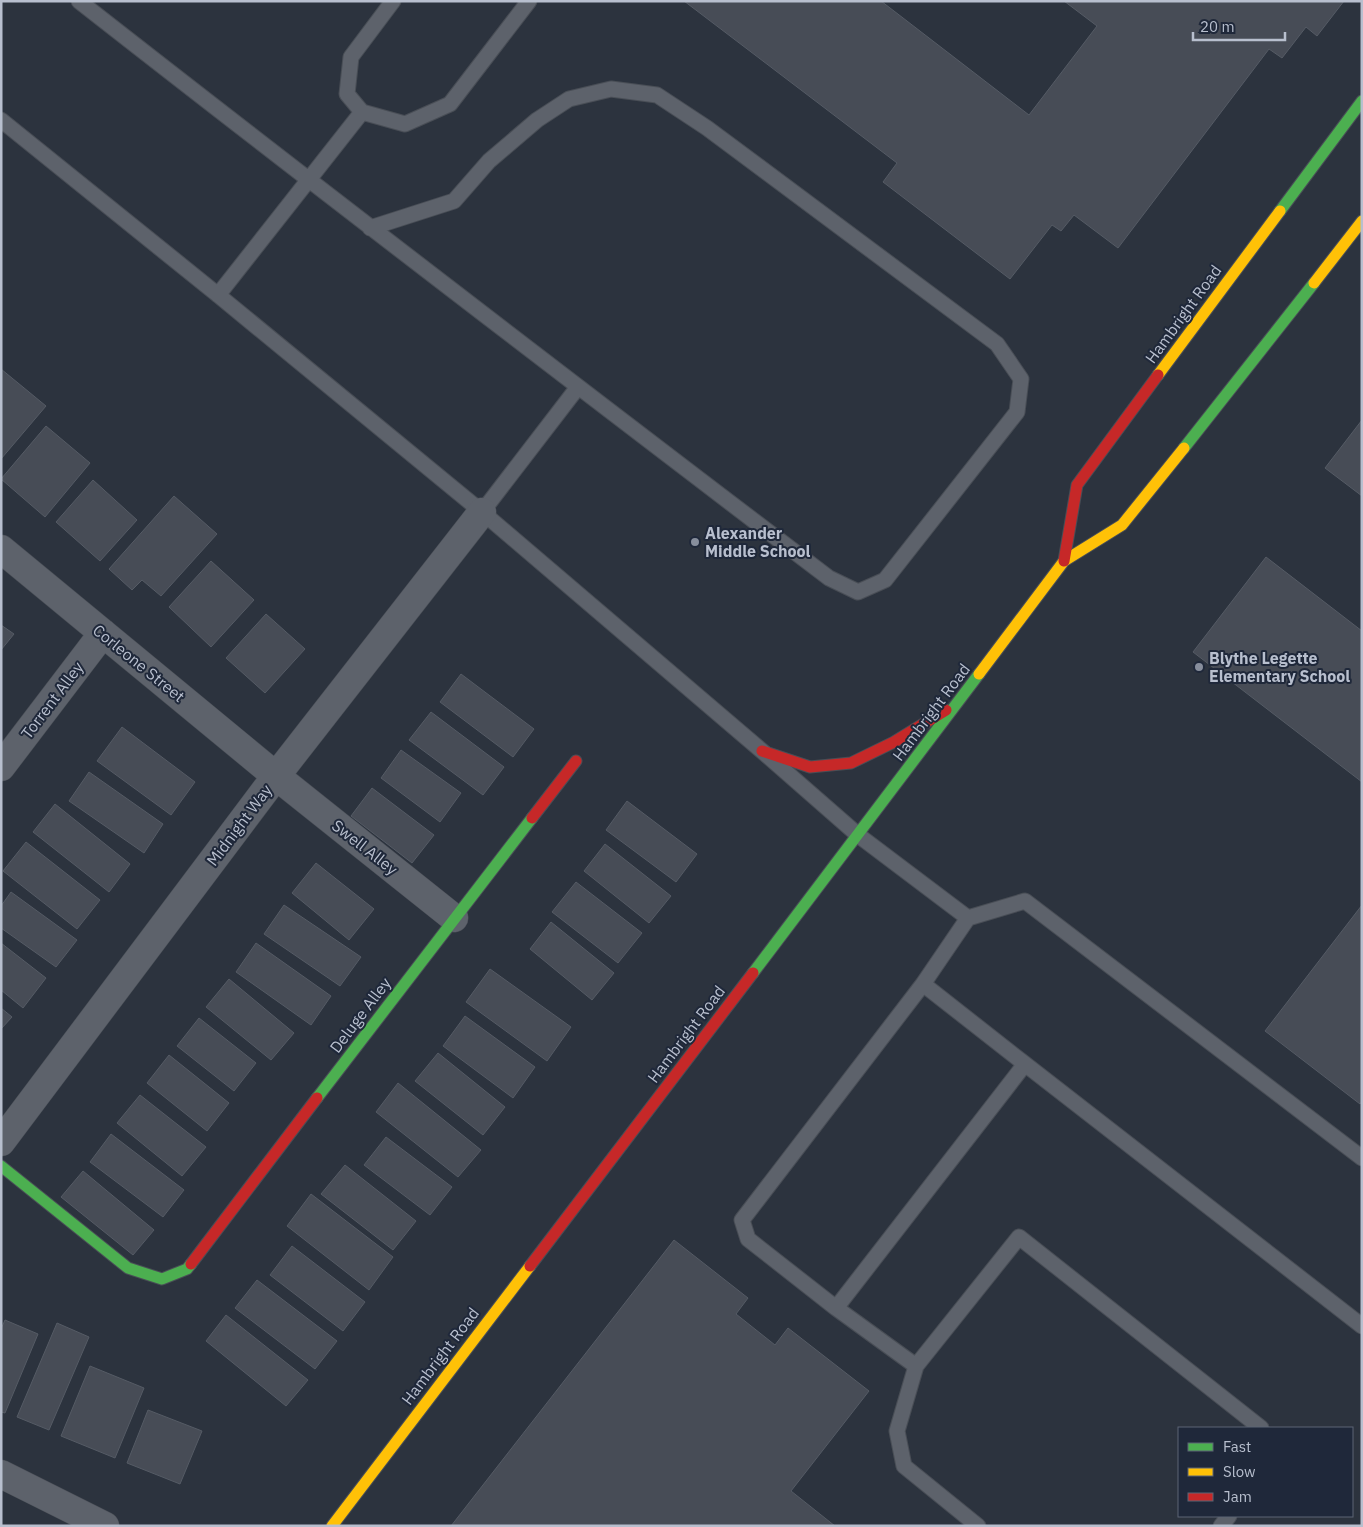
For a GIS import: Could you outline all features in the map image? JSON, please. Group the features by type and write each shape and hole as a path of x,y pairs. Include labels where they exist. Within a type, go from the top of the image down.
{"main road":[{"name":"Hambright Road","path":"1064,561 1077,485 1362,101"},
{"name":"Hambright Road","path":"332,1526 1064,561 1122,525 1284,323 1362,221"},
{"path":"762,751 810,767 851,763 894,742 958,702"},
{"name":"Deluge Alley","path":"1,1166 128,1268 162,1278 187,1269 576,761"}],"street":[{"name":"Midnight Way","path":"1,1142 276,776 482,512"},
{"name":"Corleone Street","path":"1,549 276,776"},
{"name":"Torrent Alley","path":"1,766 103,633"},
{"name":"Swell Alley","path":"276,776 454,918"},
{"path":"1,1474 105,1526"}],"lane":[{"path":"79,1 308,181 829,578 858,592 885,580 1016,412 1021,379 996,344 714,134 657,95 611,89 570,99 537,120 489,161 454,201 370,228"},
{"path":"394,1 351,57 347,94 362,112 405,124 450,104 528,1"},
{"path":"218,295 362,112"},
{"path":"1,120 482,512 858,835 968,918"},
{"path":"482,512 578,387"},
{"path":"916,1366 836,1308 748,1239 742,1220 923,984 968,918 1025,901 1362,1158"},
{"path":"923,984 1362,1326"},
{"path":"836,1308 1025,1064"},
{"path":"978,1526 904,1466 897,1431 916,1366 1020,1237 1260,1427"}],"building":[{"path":"684,1 881,1 1029,115 1097,26 1064,1 1344,1 1317,36 1306,27 1282,58 1269,49 1118,248 1074,215 1061,231 1052,225 1010,279 883,182 897,163"},
{"path":"1,369 46,406 1,459"},
{"path":"1362,420 1362,496 1325,468"},
{"path":"46,426 90,463 45,517 1,479"},
{"path":"93,480 137,520 100,561 56,522"},
{"path":"174,496 217,534 161,596 142,580 132,590 109,569"},
{"path":"1266,557 1362,631 1362,782 1193,652"},
{"path":"211,561 254,600 211,647 169,607"},
{"path":"266,614 305,649 265,693 226,658"},
{"path":"1,625 14,634 1,650"},
{"path":"461,674 534,729 513,757 440,702"},
{"path":"431,712 504,767 483,795 409,740"},
{"path":"122,727 195,782 171,815 97,761"},
{"path":"401,750 461,793 440,822 381,778"},
{"path":"89,772 163,824 144,853 69,801"},
{"path":"372,788 434,835 412,863 351,816"},
{"path":"627,801 697,854 676,882 606,830"},
{"path":"55,804 130,864 109,892 33,832"},
{"path":"26,842 100,900 77,929 3,871"},
{"path":"605,844 671,896 649,923 584,871"},
{"path":"316,863 374,909 349,940 292,893"},
{"path":"576,882 642,933 618,963 552,912"},
{"path":"11,892 77,940 56,967 1,928 1,906"},
{"path":"284,905 361,957 340,986 264,934"},
{"path":"1362,905 1362,1101 1360,1104 1265,1031"},
{"path":"551,922 614,973 592,1000 530,949"},
{"path":"1,943 46,978 23,1008 1,990"},
{"path":"256,943 331,996 311,1025 236,972"},
{"path":"490,969 571,1027 547,1061 466,1002"},
{"path":"229,979 294,1033 271,1060 206,1007"},
{"path":"1,1008 12,1017 1,1029"},
{"path":"465,1016 535,1067 513,1098 443,1046"},
{"path":"199,1018 256,1063 234,1091 177,1046"},
{"path":"438,1053 505,1107 483,1135 415,1081"},
{"path":"169,1055 229,1103 207,1131 147,1083"},
{"path":"398,1083 481,1150 458,1177 376,1112"},
{"path":"140,1095 206,1147 182,1176 117,1123"},
{"path":"111,1134 184,1190 163,1217 90,1162"},
{"path":"386,1137 452,1187 430,1215 364,1165"},
{"path":"345,1165 416,1221 393,1250 321,1194"},
{"path":"83,1171 154,1230 133,1255 61,1197"},
{"path":"311,1194 393,1257 369,1290 287,1226"},
{"path":"674,1240 748,1298 736,1314 775,1345 788,1328 869,1391 791,1491 835,1526 451,1526"},
{"path":"292,1246 365,1302 343,1331 270,1275"},
{"path":"257,1280 337,1341 315,1369 235,1308"},
{"path":"226,1315 308,1380 286,1406 206,1341"},
{"path":"5,1320 38,1334 5,1413 1,1412 1,1329"},
{"path":"57,1323 89,1337 49,1430 17,1417"},
{"path":"90,1366 144,1388 115,1458 61,1436"},
{"path":"148,1410 202,1431 180,1484 127,1463"}],"traffic: fast":[{"path":"1280,211 1362,101"},
{"path":"1184,448 1314,283"},
{"path":"753,973 979,674"},
{"path":"317,1098 532,818"},
{"path":"1,1166 128,1268 162,1279 187,1269 191,1264"}],"traffic: slow":[{"path":"1158,375 1280,211"},
{"path":"1314,283 1362,221"},
{"path":"979,674 1064,561 1122,525 1184,448"},
{"path":"332,1526 530,1266"}],"traffic: jam":[{"path":"1064,561 1077,485 1158,375"},
{"path":"762,751 810,767 851,763 894,742 946,710"},
{"path":"532,818 576,761"},
{"path":"530,1266 753,973"},
{"path":"191,1264 317,1098"}],"place":[{"name":"Alexander Middle School","path":"695,542"},
{"name":"Blythe Legette Elementary School","path":"1199,667"}]}
